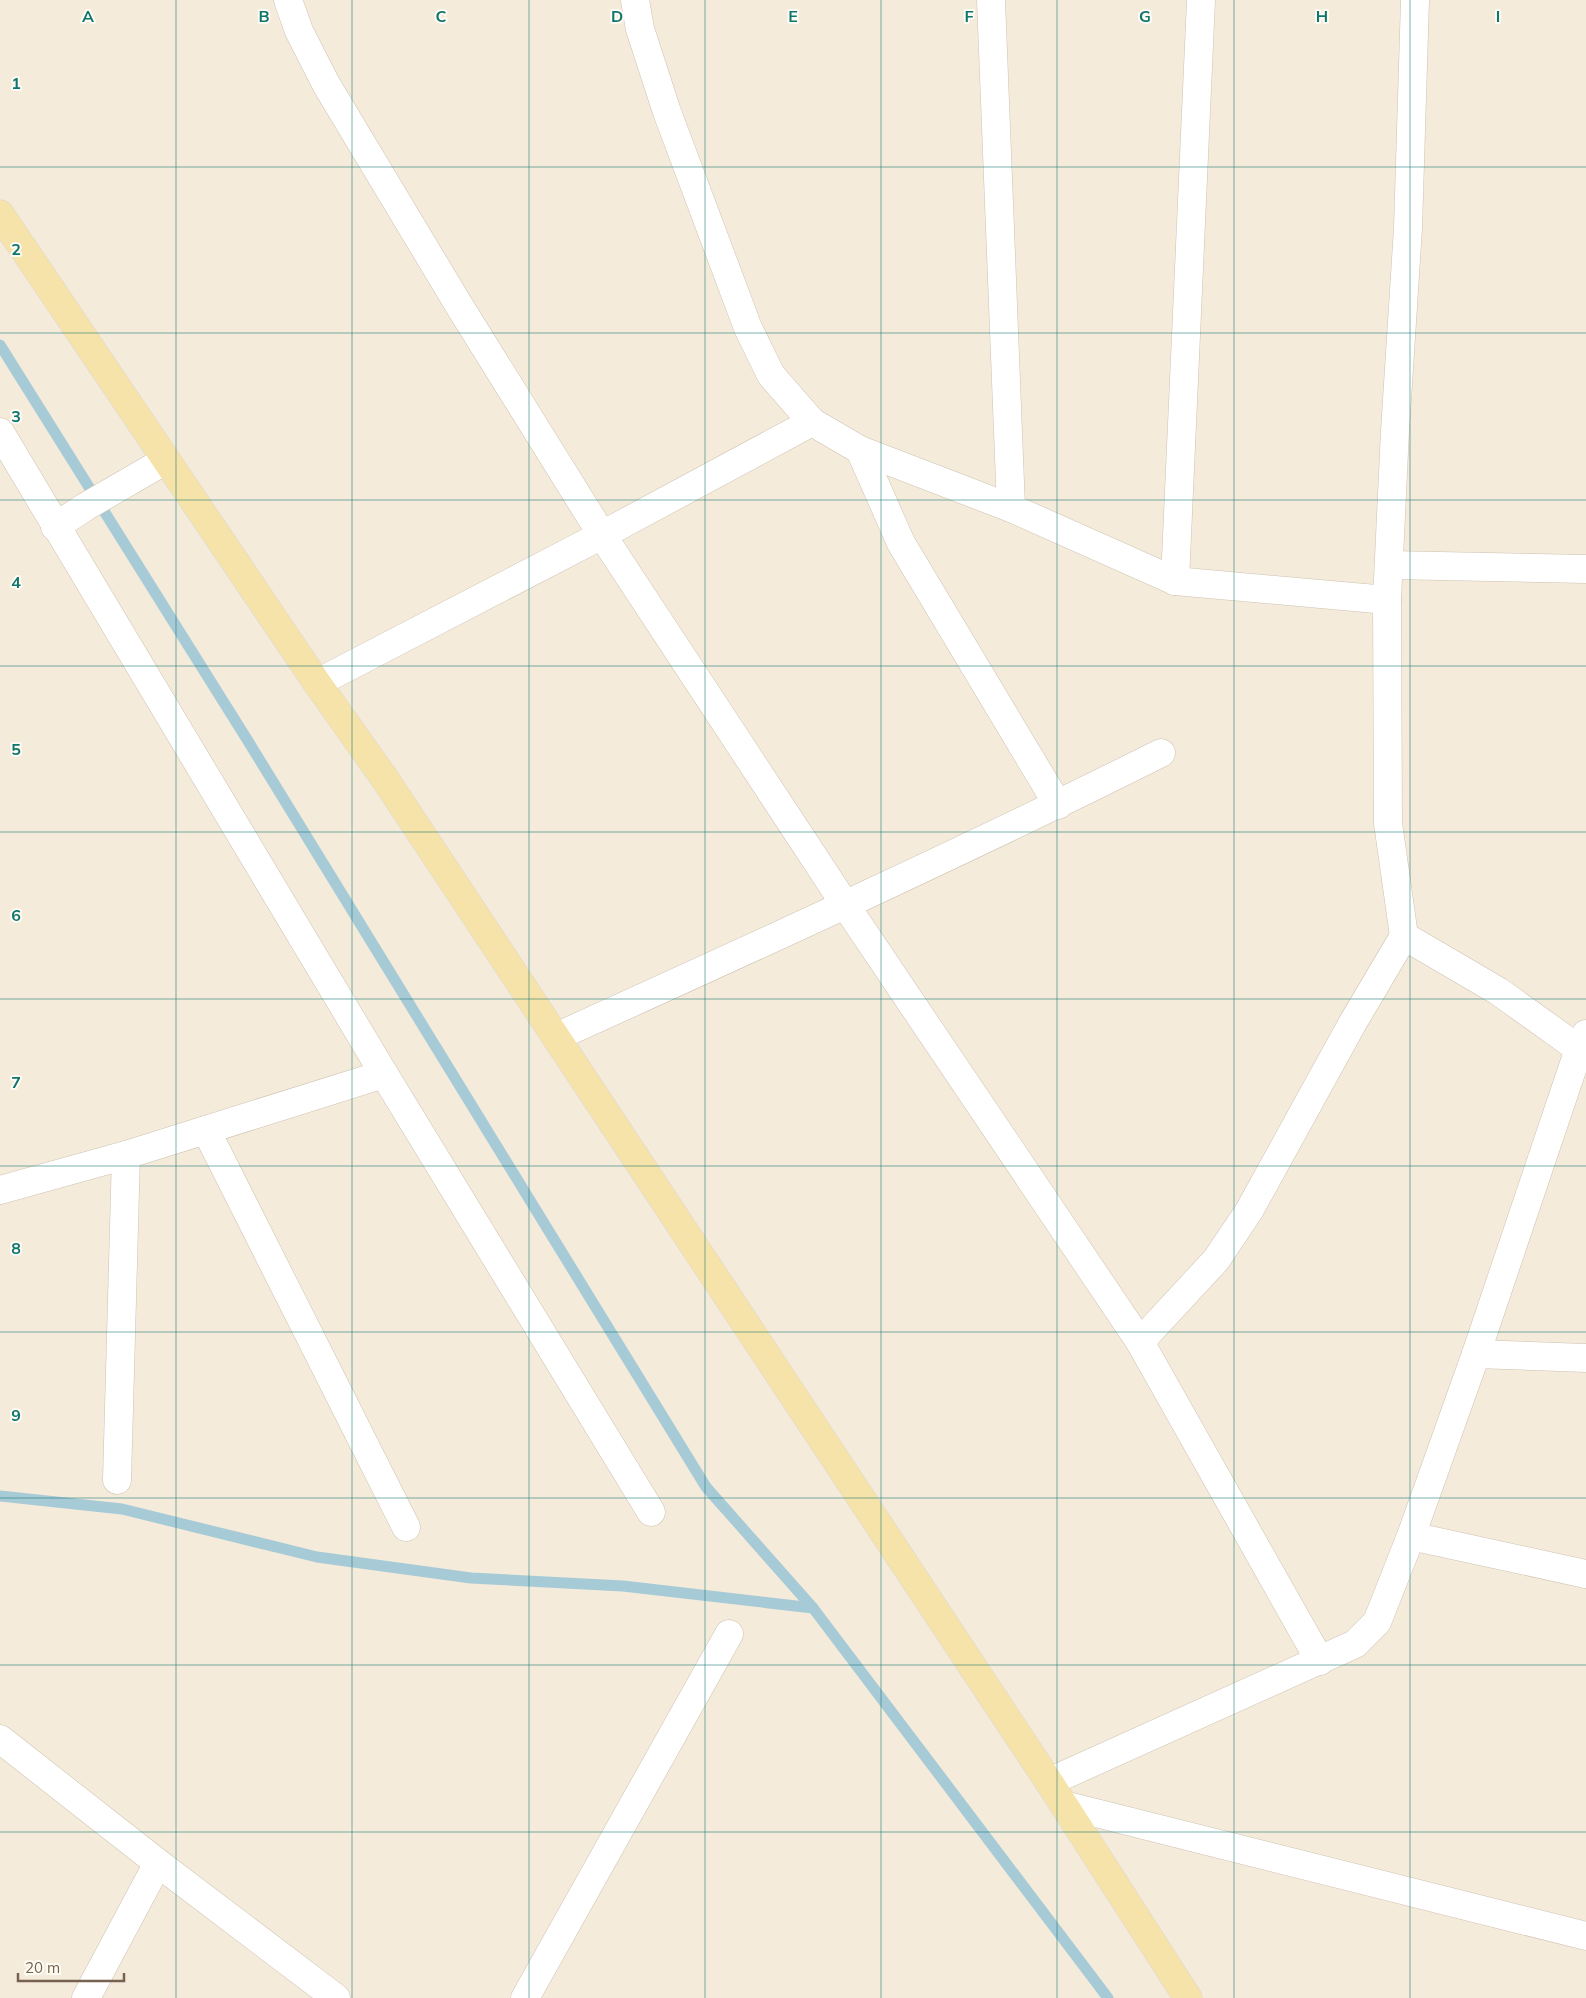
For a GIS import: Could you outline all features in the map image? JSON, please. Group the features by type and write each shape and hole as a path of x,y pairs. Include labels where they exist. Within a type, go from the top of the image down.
{"main road":[{"path":"0,214 317,683 385,778 1049,1782 1188,1998"}],"street":[{"path":"288,0 299,31 326,84 460,307 602,536 846,906 1140,1342 1320,1661"},
{"path":"635,0 640,29 667,112 748,328 771,375 812,422 860,450 1011,508 1175,581 1387,600"},
{"path":"991,0 1011,508"},
{"path":"1175,581 1201,0"},
{"path":"1140,1342 1216,1260 1248,1211 1352,1024 1404,936 1388,822 1387,600 1395,431 1408,228 1415,0"},
{"path":"317,683 602,536 812,422"},
{"path":"0,432 384,1074 651,1512"},
{"path":"860,450 900,543 1058,804"},
{"path":"56,527 85,507 166,460"},
{"path":"1390,565 1586,569"},
{"path":"556,1037 846,906 1161,753"},
{"path":"1049,1782 1355,1644 1377,1622 1476,1354 1583,1042 1404,936"},
{"path":"0,1190 126,1155 384,1074"},
{"path":"206,1130 406,1527"},
{"path":"117,1480 126,1155"},
{"path":"1476,1354 1586,1358"},
{"path":"1410,1536 1586,1574"},
{"path":"525,1998 729,1634"},
{"path":"0,1739 158,1864 336,1998"},
{"path":"1064,1805 1586,1936"},
{"path":"86,1998 158,1864"}],"shaded area":[{"path":"0,0 1586,0 1586,1998 0,1998"}],"waterway":[{"path":"0,345 248,741 706,1487 813,1608 1108,1998"},
{"path":"0,1496 122,1509 317,1557 471,1578 623,1586 813,1608"}]}
